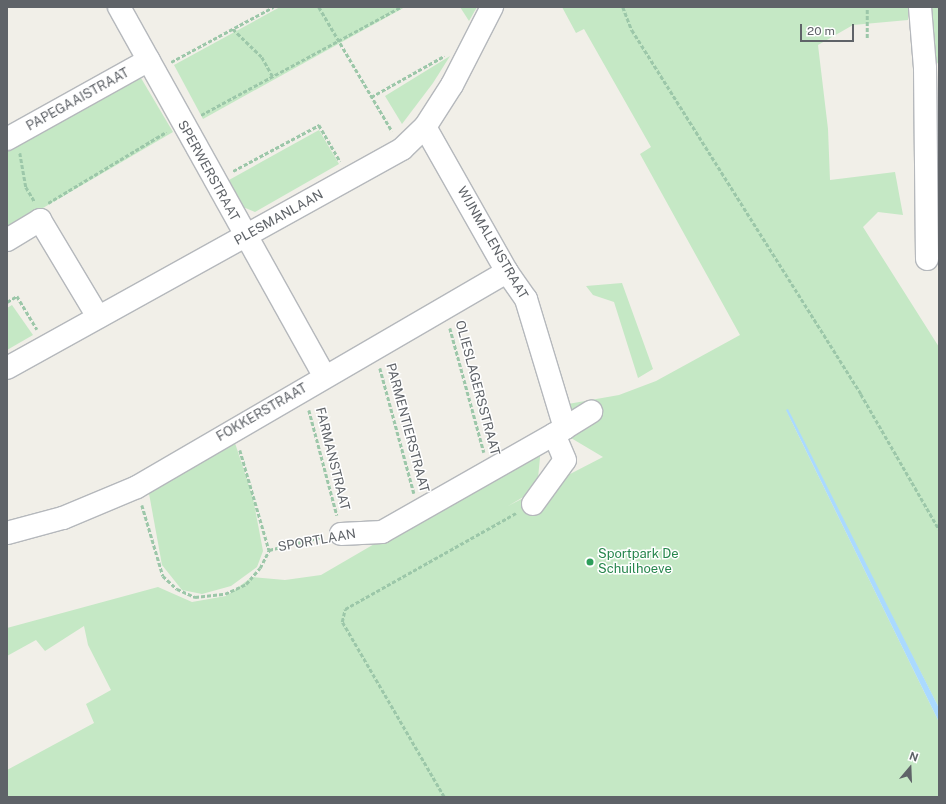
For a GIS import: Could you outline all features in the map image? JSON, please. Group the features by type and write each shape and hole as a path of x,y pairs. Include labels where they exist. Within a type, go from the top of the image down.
{"street":[{"name":"SPERWERSTRAAT","path":"119,7 152,66 182,126 324,376"},
{"name":"PLESMANLAAN","path":"7,368 46,345 245,238 402,149 425,127 471,50 492,7"},
{"path":"920,7 925,68 927,260"},
{"name":"PAPEGAAISTRAAT","path":"11,137 152,66"},
{"name":"WIJNMALENSTRAAT","path":"425,127 507,272 526,299 560,431 565,460 533,504"},
{"path":"7,240 40,220 98,317"},
{"name":"FOKKERSTRAAT","path":"7,532 63,518 137,487 324,376 446,310 507,272"},
{"path":"560,431 591,412"},
{"name":"SPORTLAAN","path":"341,534 382,532 560,431"}],"path":[{"path":"152,66 233,29 274,7"},
{"path":"319,7 402,149"},
{"path":"11,137 25,170 26,187 40,208 134,154 149,142 182,126 339,42 401,7"},
{"path":"623,7 632,30 860,394 939,529"},
{"path":"867,7 867,38"},
{"path":"233,29 262,57 273,77"},
{"path":"371,97 452,51 471,50"},
{"path":"214,181 319,125 351,178"},
{"path":"7,302 17,296 46,345"},
{"name":"OLIESLAGERSSTRAAT","path":"446,310 490,470"},
{"name":"PARMENTIERSTRAAT","path":"378,348 378,363 419,512"},
{"name":"FARMANSTRAAT","path":"304,389 341,534"},
{"path":"233,430 269,550"},
{"name":"SPORTLAAN","path":"137,487 163,576 177,589 194,597 225,594 246,584 260,568 269,550 341,534"},
{"path":"444,797 342,622 345,609 533,504"}],"green space":[{"path":"280,7 405,7 203,119 174,65"},
{"path":"460,7 477,7 469,21"},
{"path":"562,7 908,7 908,20 853,25 818,45 828,129 830,180 895,172 903,215 878,212 863,227 939,347 939,708 786,410 939,722 939,797 7,797 7,770 94,723 86,704 111,690 88,645 84,626 45,651 36,640 7,656 7,628 158,587 192,602 226,596 252,577 285,580 321,575 541,447 537,489 508,506 603,457 571,438 567,433 573,418 568,404 619,395 656,381 740,335 640,154 651,147 584,29 576,33"},
{"path":"928,7 939,7 939,61 934,68"},
{"path":"450,56 433,83 402,124 385,96"},
{"path":"141,78 173,132 7,229 7,150"},
{"path":"319,130 339,164 255,212 243,207 229,180"},
{"path":"622,283 653,369 638,378 614,302 593,295 586,286"},
{"path":"12,305 33,335 7,350 7,308"},
{"path":"235,443 253,498 263,551 257,567 231,586 202,594 182,590 162,565 148,488"}],"water":[{"path":"788,409 939,708 939,722 786,410"}],"place":[{"name":"Sportpark De Schuilhoeve","path":"590,562"}]}
